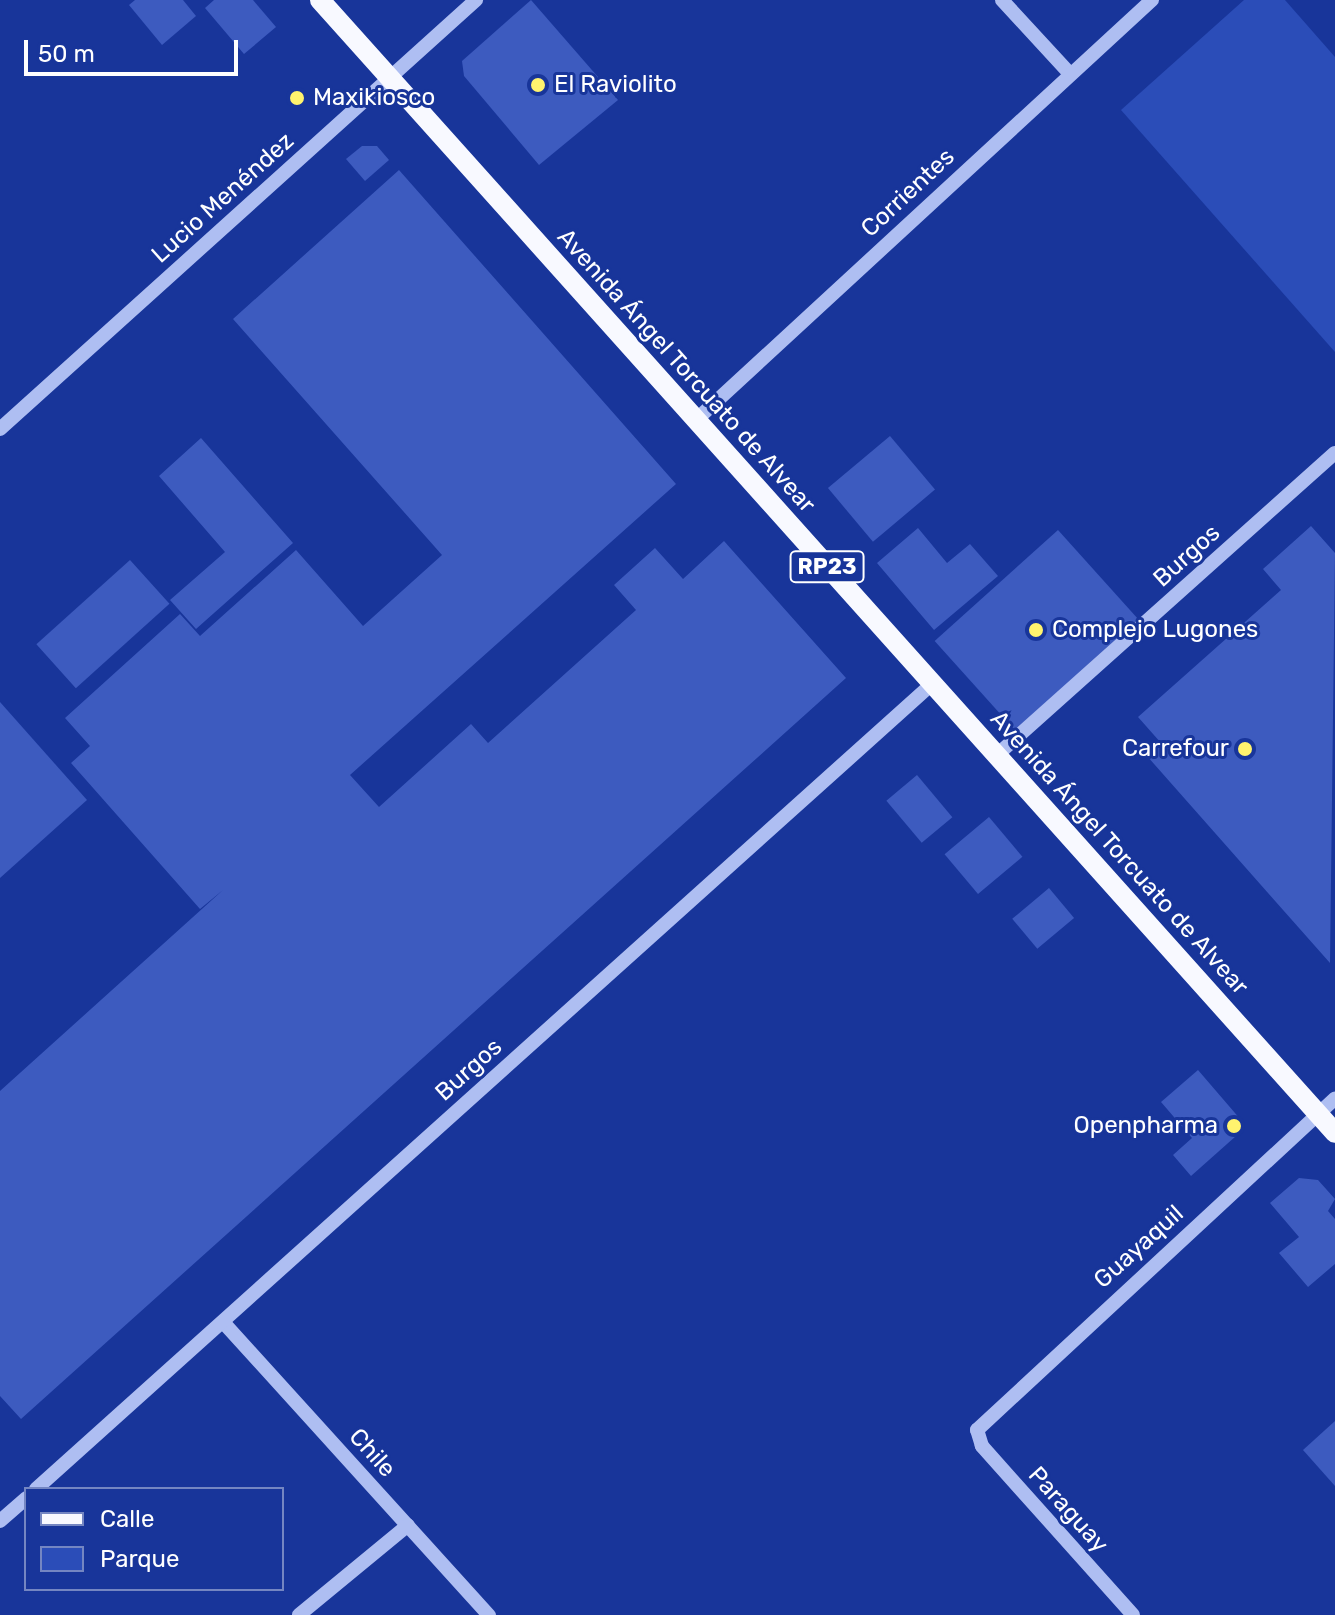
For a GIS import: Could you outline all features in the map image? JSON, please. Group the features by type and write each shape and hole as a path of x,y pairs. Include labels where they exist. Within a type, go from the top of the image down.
{"main road":[{"name":"Avenida Ángel Torcuato de Alvear","path":"320,0 1335,1133"}],"street":[{"name":"Lucio Menéndez","path":"0,429 476,0"},
{"path":"1002,0 1070,74"},
{"name":"Corrientes","path":"696,420 1152,0"},
{"name":"Burgos","path":"997,755 1335,453"},
{"name":"Burgos","path":"38,1487 932,684"},
{"name":"Guayaquil","path":"977,1430 1335,1099"},
{"name":"Chile","path":"223,1322 489,1615"},
{"name":"Paraguay","path":"977,1430 982,1446 1133,1615"},
{"path":"0,1521 24,1500"},
{"path":"299,1615 408,1525"}],"green space":[{"path":"1244,0 1285,0 1335,57 1335,352 1121,110"}],"building":[{"path":"135,0 183,0 196,16 162,45 129,5"},
{"path":"214,0 253,0 276,27 244,54 205,8"},
{"path":"531,0 618,100 539,165 464,76 462,61"},
{"path":"362,146 377,146 389,160 365,181 346,159"},
{"path":"399,170 676,484 350,775 379,807 471,724 488,743 636,610 614,585 655,548 683,579 724,541 846,678 21,1419 0,1396 0,1091 223,890 200,909 71,763 90,746 65,718 180,614 200,636 296,550 363,626 442,555 233,319"},
{"path":"890,436 935,490 873,542 828,488"},
{"path":"201,438 293,543 196,629 170,600 225,552 159,476"},
{"name":"Carrefour","path":"1311,526 1335,553 1330,963 1147,756 1161,743 1138,717 1281,590 1263,569"},
{"path":"918,528 947,563 970,544 998,576 934,630 877,563"},
{"name":"Complejo Lugones","path":"1058,530 1138,619 1015,730 935,641"},
{"path":"130,560 169,604 76,688 36,644"},
{"path":"0,702 87,800 0,878"},
{"path":"917,775 952,817 922,843 886,801"},
{"path":"989,817 1022,857 978,894 945,854"},
{"path":"1049,888 1074,918 1037,949 1012,919"},
{"path":"1198,1070 1241,1120 1236,1136 1191,1176 1173,1155 1192,1138 1161,1102"},
{"path":"1299,1178 1318,1180 1335,1199 1328,1211 1335,1219 1335,1264 1308,1287 1279,1253 1299,1237 1270,1203"},
{"path":"1335,1421 1335,1486 1303,1450"}],"place":[{"name":"El Raviolito","path":"538,85"},
{"name":"Maxikiosco","path":"297,98"},
{"name":"Complejo Lugones","path":"1036,630"},
{"name":"Carrefour","path":"1245,749"},
{"name":"Openpharma","path":"1234,1126"}]}
